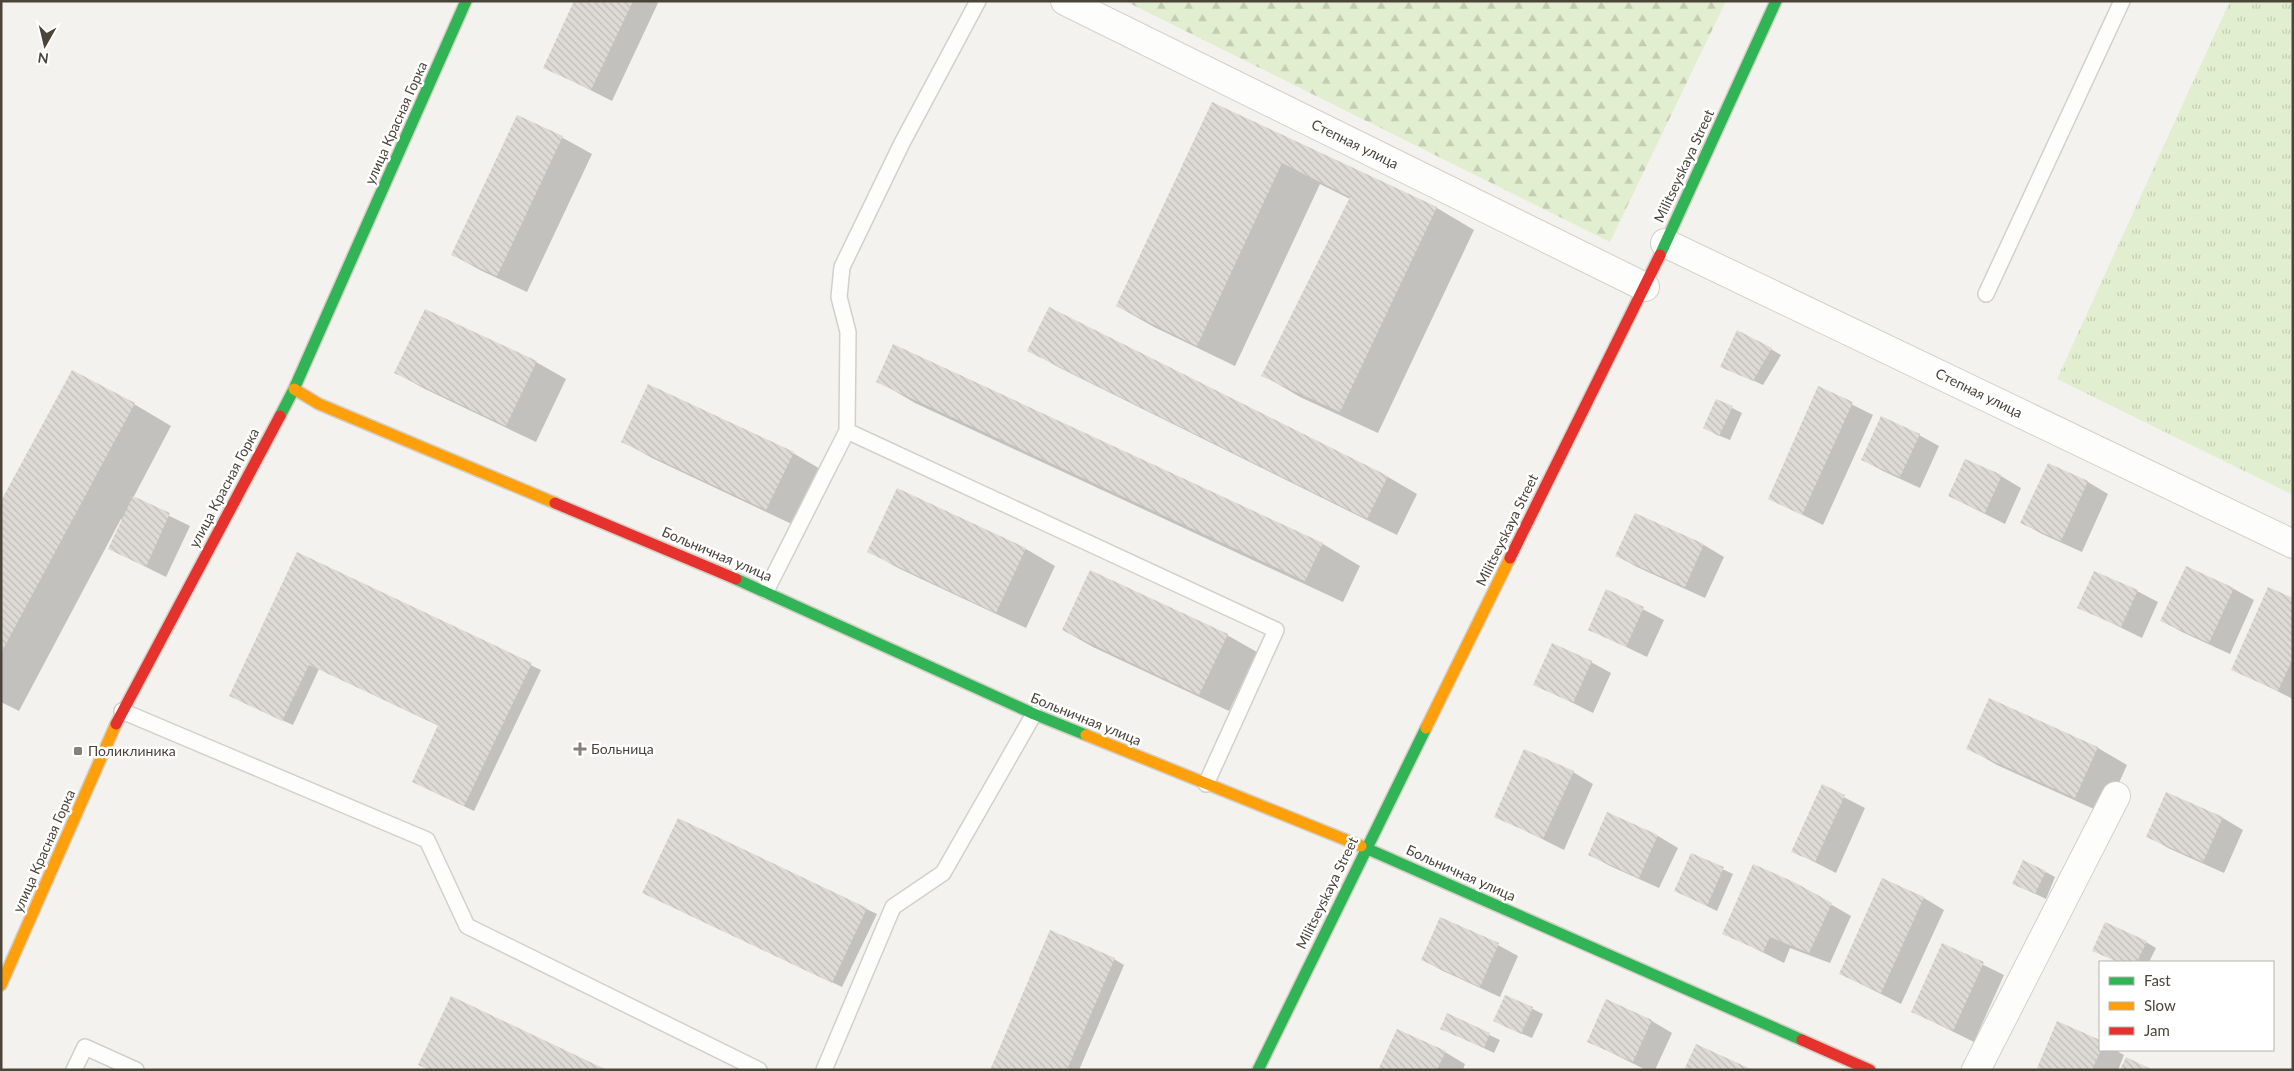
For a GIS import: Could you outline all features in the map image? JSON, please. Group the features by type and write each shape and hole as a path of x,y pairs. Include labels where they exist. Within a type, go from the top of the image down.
{"street":[{"name":"улица Красная Горка","path":"1,985 122,711 294,389 466,1"},
{"name":"Степная улица","path":"1065,1 1645,286"},
{"name":"Militseyskaya Street","path":"1258,1070 1645,286 1776,1"},
{"name":"Степная улица","path":"1665,243 2293,544"},
{"name":"Больничная улица","path":"294,389 319,404 766,591 1034,714 1366,848 1870,1070"},
{"path":"1976,1070 2116,796"}],"lane":[{"path":"766,591 847,431 848,332 839,297 842,267 902,144 978,1"},
{"path":"1986,294 2122,1"},
{"path":"847,431 1276,630 1206,784"},
{"path":"122,711 427,840 467,926 759,1070"},
{"path":"824,1070 893,907 943,872 1034,714"},
{"path":"74,1070 85,1047 136,1070"}],"green space":[{"path":"1125,1 1726,1 1610,242"},
{"path":"2230,1 2293,1 2293,495 2057,379"}],"building":[{"path":"574,1 633,1 591,90 543,68"},
{"path":"1212,102 1437,207 1340,412 1261,376 1350,197 1282,163 1197,346 1116,306"},
{"path":"517,115 563,136 497,276 451,255"},
{"path":"1049,307 1388,476 1367,519 1027,351"},
{"path":"425,309 537,361 506,426 394,373"},
{"path":"1737,330 1772,348 1753,381 1720,367"},
{"path":"893,344 1323,543 1305,581 876,382"},
{"path":"72,370 135,403 1,653 1,501"},
{"path":"648,384 794,452 766,510 621,442"},
{"path":"1818,386 1853,402 1802,515 1768,499"},
{"path":"1716,399 1733,406 1719,436 1703,428"},
{"path":"1881,416 1920,434 1900,477 1861,460"},
{"path":"1965,459 2002,475 1985,513 1948,496"},
{"path":"2048,463 2088,481 2061,541 2020,523"},
{"path":"897,488 1026,548 996,613 867,552"},
{"path":"133,496 170,513 146,567 108,549"},
{"path":"1635,513 1704,544 1685,587 1615,556"},
{"path":"297,552 532,663 464,806 412,782 438,725 309,665 282,721 229,696"},
{"path":"2186,566 2234,588 2209,643 2160,621"},
{"path":"1090,570 1228,634 1199,695 1062,630"},
{"path":"2094,571 2138,590 2121,627 2077,608"},
{"path":"2268,587 2293,598 2293,658 2278,691 2231,670"},
{"path":"1606,589 1644,607 1626,647 1588,630"},
{"path":"1552,643 1592,661 1573,703 1533,685"},
{"path":"1989,698 2098,747 2075,798 1966,749"},
{"path":"1524,749 1574,771 1543,839 1494,817"},
{"path":"1822,784 1845,795 1815,862 1791,852"},
{"path":"2166,792 2223,817 2203,862 2146,837"},
{"path":"1607,812 1658,835 1639,878 1588,855"},
{"path":"678,818 867,908 832,983 642,893"},
{"path":"1691,853 1724,867 1707,906 1674,891"},
{"path":"2023,860 2046,871 2035,894 2012,884"},
{"path":"1753,864 1794,882 1832,903 1809,953 1770,937 1763,952 1722,934"},
{"path":"1882,878 1924,897 1881,993 1839,974"},
{"path":"1440,917 1499,943 1480,987 1421,960"},
{"path":"2105,922 2147,941 2137,961 2116,961 2092,951"},
{"path":"1050,930 1115,958 1067,1070 990,1070"},
{"path":"1942,943 1984,962 1953,1031 1911,1012"},
{"path":"1505,995 1533,1007 1521,1034 1493,1021"},
{"path":"451,996 607,1070 429,1070 418,1065"},
{"path":"1606,999 1652,1020 1633,1062 1587,1042"},
{"path":"1447,1013 1490,1033 1484,1048 1440,1029"},
{"path":"2057,1021 2099,1040 2099,1051 2101,1051 2092,1070 2042,1070 2037,1068"},
{"path":"1397,1029 1446,1051 1437,1070 1378,1070"},
{"path":"1696,1044 1753,1070 1684,1070"},
{"path":"2126,1057 2153,1070 2120,1070"}],"traffic: fast":[{"path":"280,416 294,389 466,1"},
{"path":"1660,255 1776,1"},
{"path":"736,579 1034,714 1086,735"},
{"path":"1258,1070 1426,728"},
{"path":"1361,846 1802,1040"}],"traffic: slow":[{"path":"294,389 319,404 555,503"},
{"path":"1426,728 1510,558"},
{"path":"1,985 116,724"},
{"path":"1086,735 1361,846"}],"traffic: jam":[{"path":"1510,558 1660,255"},
{"path":"116,724 280,416"},
{"path":"555,503 736,579"},
{"path":"1802,1040 1870,1070"}],"place":[{"name":"Больница","path":"580,749"},
{"name":"Поликлиника","path":"78,751"}]}
